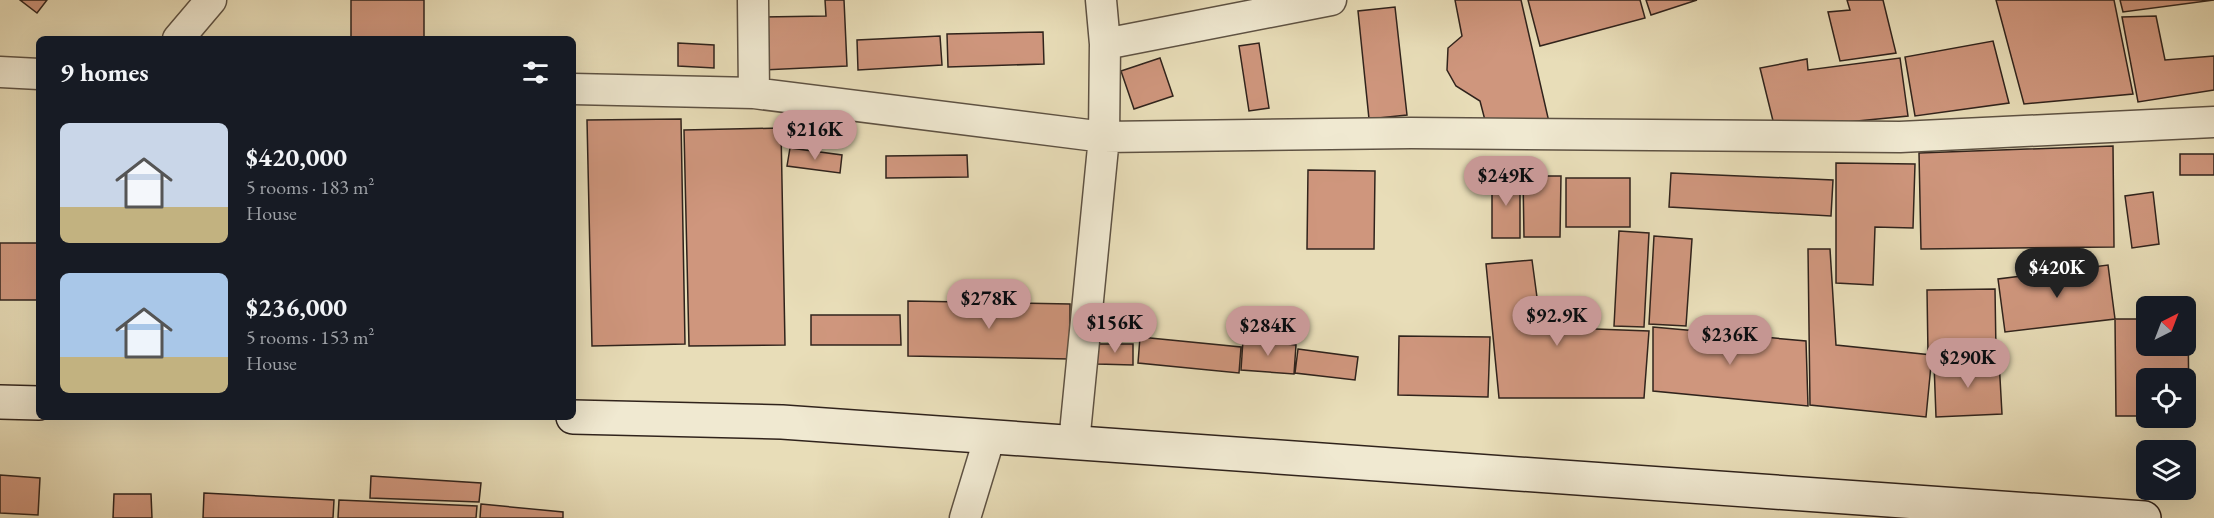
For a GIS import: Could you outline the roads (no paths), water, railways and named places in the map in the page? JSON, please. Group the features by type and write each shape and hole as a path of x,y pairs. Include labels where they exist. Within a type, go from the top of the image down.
{"main road":[{"path":"0,402 36,403"},
{"path":"576,417 782,422 2144,518"}],"street":[{"path":"181,36 212,0"},
{"path":"753,0 754,93"},
{"path":"1074,443 1104,136 1105,44 1101,0"},
{"path":"1105,44 1331,0"},
{"path":"0,72 36,74"},
{"path":"576,89 754,93 1104,136 1411,133 1900,137 2214,122"},
{"path":"965,518 990,436"}]}
